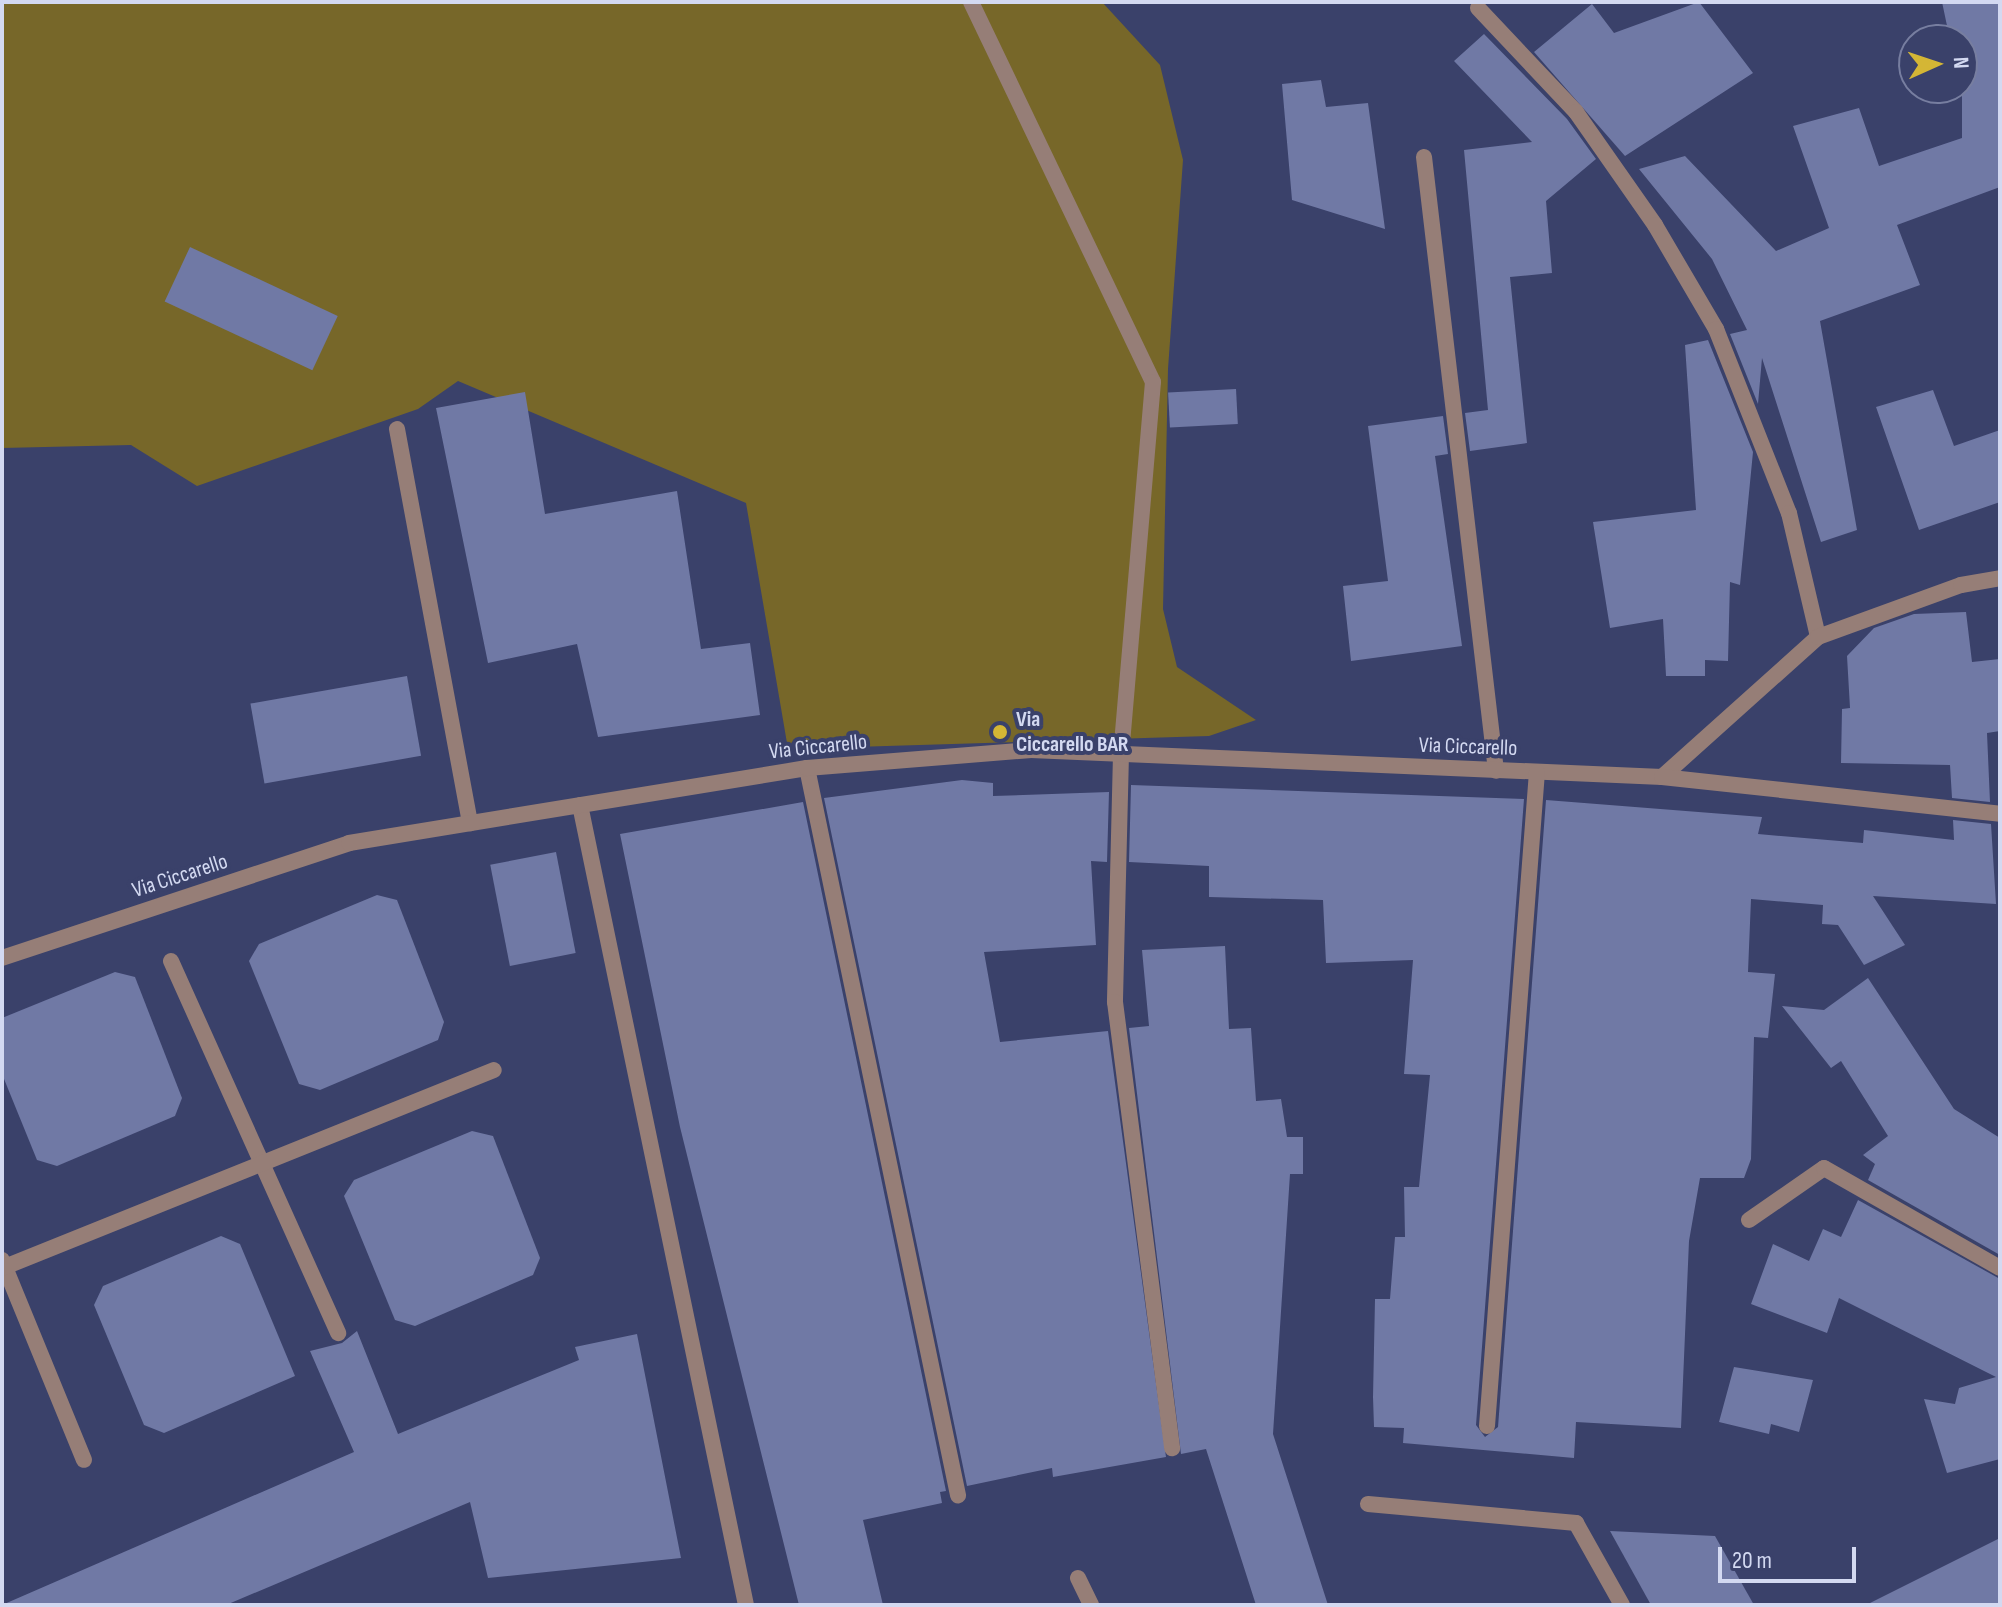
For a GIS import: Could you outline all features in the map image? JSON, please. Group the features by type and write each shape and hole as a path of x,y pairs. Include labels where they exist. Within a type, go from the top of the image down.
{"street":[{"path":"971,2 1153,382 1121,754 1115,1002 1172,1448"},
{"path":"1478,8 1576,112 1655,225 1716,329 1789,513 1818,637"},
{"path":"1424,157 1496,771"},
{"path":"397,429 470,823"},
{"path":"1662,777 1818,637 1961,585 2000,578"},
{"name":"Via Ciccarello","path":"2,958 349,843 807,768 1031,750 1662,777 2000,814"},
{"path":"807,768 958,1495"},
{"path":"1487,1426 1537,772"},
{"path":"580,805 746,1605"},
{"path":"171,961 338,1333"},
{"path":"84,1460 3,1265 494,1070"},
{"path":"1749,1220 1824,1168 2000,1268"},
{"path":"1368,1504 1576,1523 1622,1605"},
{"path":"1078,1578 1091,1605"}],"shaded area":[{"path":"2,2 1102,2 1160,65 1183,160 1168,369 1163,609 1177,667 1256,720 1209,736 788,749 746,503 458,381 418,409 197,486 131,445 2,448"}],"building":[{"path":"1699,2 1753,73 1625,156 1534,52 1592,4 1614,33"},
{"path":"1942,2 2000,2 2000,187 1897,225 1920,285 1820,321 1857,530 1821,542 1762,358 1758,404 1730,334 1747,330 1712,259 1639,169 1685,156 1776,251 1829,228 1793,126 1859,108 1879,166 1962,138 1962,104 1978,104 1978,24 1947,24"},
{"path":"1484,34 1567,119 1596,159 1546,201 1552,273 1510,277 1527,443 1470,451 1465,413 1488,410 1464,150 1532,142 1454,61"},
{"path":"1321,80 1326,107 1368,103 1385,229 1292,200 1282,84"},
{"path":"190,247 338,316 312,370 165,301"},
{"path":"1708,340 1753,452 1740,585 1730,582 1728,661 1705,660 1705,676 1666,676 1663,619 1610,628 1593,522 1696,510 1685,345"},
{"path":"1236,389 1238,424 1170,428 1168,393"},
{"path":"1933,390 1954,446 2000,430 2000,502 1919,530 1876,407"},
{"path":"525,392 545,514 677,491 701,649 750,643 760,715 598,737 577,644 488,663 436,408"},
{"path":"1443,416 1448,454 1435,456 1462,646 1351,661 1343,586 1388,581 1368,426"},
{"path":"1966,612 1972,662 2000,659 2000,731 1987,733 1990,802 1952,798 1950,765 1841,763 1842,709 1850,708 1847,656 1874,628 1914,614"},
{"path":"407,676 421,756 264,783 250,704"},
{"path":"962,780 993,783 993,796 1109,792 1107,862 1091,861 1096,945 984,952 1000,1042 1108,1031 1166,1457 1053,1477 1052,1468 967,1486 824,798"},
{"path":"1131,785 1524,799 1476,1425 1485,1437 1498,1427 1546,800 1762,817 1758,834 1863,843 1864,830 1954,840 1953,820 1991,824 1996,904 1873,896 1905,945 1864,965 1838,925 1822,924 1823,905 1751,899 1748,972 1775,974 1768,1038 1754,1037 1751,1159 1744,1178 1700,1178 1689,1241 1681,1428 1576,1422 1574,1458 1403,1443 1404,1428 1374,1427 1375,1299 1390,1299 1395,1237 1405,1237 1404,1187 1419,1187 1430,1075 1404,1074 1413,960 1326,963 1323,900 1209,897 1209,866 1129,862"},
{"path":"803,802 946,1491 940,1492 942,1503 863,1520 883,1605 799,1605 680,1127 620,834"},
{"path":"556,852 576,953 510,966 490,865"},
{"path":"377,895 397,900 444,1022 438,1040 320,1090 299,1084 249,961 259,944"},
{"path":"1225,946 1229,1029 1251,1028 1256,1101 1281,1099 1287,1137 1303,1137 1303,1174 1290,1174 1273,1434 1328,1605 1256,1605 1206,1449 1181,1454 1129,1028 1149,1026 1142,950"},
{"path":"115,972 135,977 182,1098 175,1116 57,1166 37,1160 2,1074 2,1018"},
{"path":"1868,978 1954,1109 2000,1138 2000,1255 1868,1180 1875,1164 1863,1155 1888,1136 1841,1061 1831,1068 1782,1006 1824,1010"},
{"path":"472,1131 493,1136 540,1258 533,1275 415,1326 395,1320 344,1196 354,1180"},
{"path":"1858,1200 2000,1279 2000,1459 1947,1473 1924,1399 1955,1404 1959,1388 1996,1377 1839,1298 1827,1333 1751,1304 1773,1244 1809,1261 1823,1229 1841,1237"},
{"path":"221,1236 240,1244 295,1376 164,1433 144,1425 94,1305 103,1286"},
{"path":"357,1331 398,1434 579,1360 575,1347 637,1334 681,1558 488,1578 470,1502 226,1605 2,1605 354,1452 310,1351 342,1343"},
{"path":"1734,1367 1813,1380 1799,1432 1771,1424 1769,1434 1719,1422"},
{"path":"1610,1531 1715,1536 1754,1605 1651,1605"},
{"path":"2000,1538 2000,1605 1866,1605"}],"place":[{"name":"Via Ciccarello BAR","path":"1000,732"}]}
